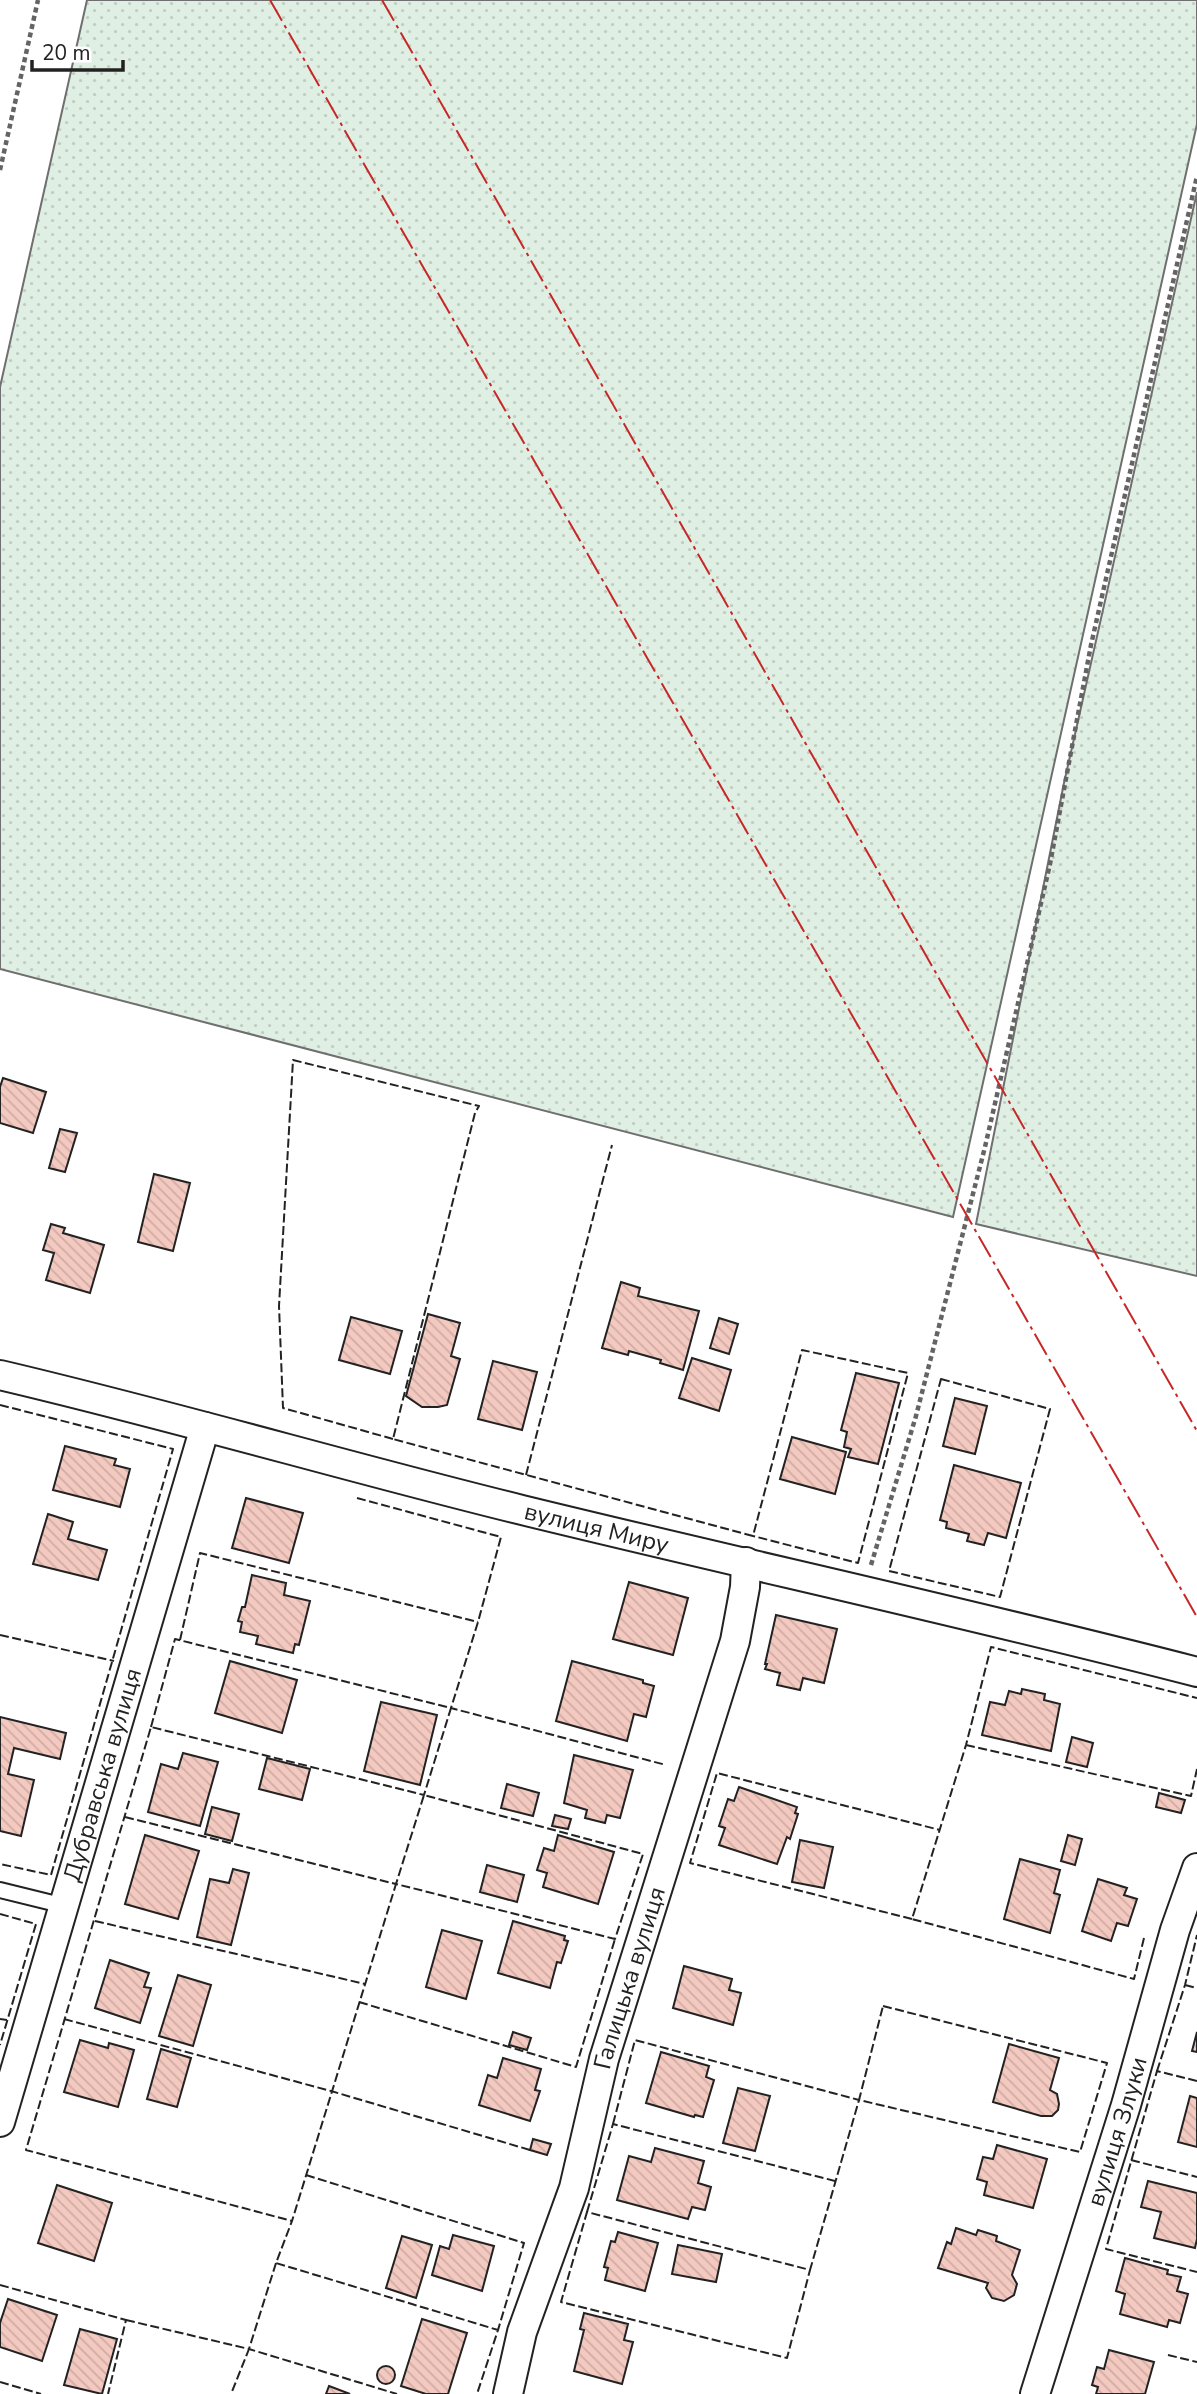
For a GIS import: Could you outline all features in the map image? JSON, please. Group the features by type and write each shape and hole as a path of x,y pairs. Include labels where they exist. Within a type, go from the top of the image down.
{"street":[{"name":"вулиця Миру","path":"0,1375 521,1509 1037,1631 1197,1672"},
{"name":"Дубравська вулиця","path":"0,2122 205,1427"},
{"name":"Галицька вулиця","path":"508,2394 522,2332 574,2188 604,2059 734,1640 745,1587 746,1562"},
{"name":"вулиця Злуки","path":"1035,2394 1126,2105 1175,1930 1197,1868"}],"lane":[{"path":"0,1890 65,1906"}],"path":[{"path":"0,170 38,0"},
{"path":"866,1590 871,1563 916,1416 985,1147 1050,864 1091,645 1197,176"}],"green space":[{"path":"87,0 1197,0 1197,124 953,1217 0,969 0,387"},
{"path":"1197,192 1197,1276 976,1224 1064,783"}],"building":[{"path":"3,1078 46,1092 33,1133 0,1123 0,1087"},
{"path":"60,1129 77,1133 65,1172 49,1168"},
{"path":"154,1174 190,1183 173,1251 138,1242"},
{"path":"51,1224 65,1228 63,1233 104,1245 90,1293 46,1280 54,1253 43,1250"},
{"path":"621,1282 640,1288 638,1296 699,1311 683,1370 660,1363 661,1360 629,1351 628,1355 602,1348"},
{"path":"428,1314 460,1323 451,1356 460,1359 447,1405 438,1407 422,1407 406,1396"},
{"path":"351,1317 402,1331 390,1374 339,1360"},
{"path":"719,1318 738,1324 729,1354 710,1348"},
{"path":"692,1358 731,1370 719,1411 679,1398"},
{"path":"493,1361 537,1372 522,1430 478,1419"},
{"path":"856,1373 899,1383 878,1464 848,1457 851,1449 844,1447 847,1432 841,1430"},
{"path":"955,1398 987,1406 975,1454 943,1446"},
{"path":"792,1437 846,1452 835,1494 780,1479"},
{"path":"65,1446 116,1459 114,1465 130,1469 120,1507 53,1490"},
{"path":"954,1465 1021,1483 1006,1538 988,1533 984,1545 967,1541 969,1534 946,1528 947,1522 940,1520"},
{"path":"246,1498 303,1513 289,1563 232,1548"},
{"path":"48,1514 73,1522 68,1539 107,1550 98,1580 33,1564"},
{"path":"252,1575 286,1583 284,1595 310,1601 299,1645 295,1644 293,1653 256,1644 258,1636 240,1632 242,1622 238,1621 242,1607 245,1607"},
{"path":"629,1582 688,1598 673,1655 613,1639"},
{"path":"776,1615 837,1629 824,1683 803,1678 800,1690 777,1685 780,1673 765,1669"},
{"path":"230,1661 297,1680 282,1733 215,1713"},
{"path":"572,1661 643,1680 643,1683 654,1686 646,1717 634,1714 627,1741 556,1721"},
{"path":"1022,1689 1045,1694 1044,1700 1060,1704 1051,1751 982,1735 990,1702 1005,1705 1009,1691 1021,1694"},
{"path":"381,1702 437,1715 420,1785 364,1771"},
{"path":"0,1717 66,1733 60,1759 14,1748 8,1774 34,1780 21,1836 0,1831"},
{"path":"1072,1737 1093,1743 1087,1767 1066,1762"},
{"path":"183,1753 218,1762 200,1826 148,1812 161,1764 178,1769"},
{"path":"574,1755 633,1770 620,1818 607,1815 605,1823 585,1818 587,1810 564,1803"},
{"path":"267,1758 310,1769 302,1800 259,1789"},
{"path":"507,1784 539,1793 533,1816 501,1808"},
{"path":"739,1787 797,1807 795,1813 798,1814 790,1839 787,1837 777,1864 719,1845 725,1828 719,1826 728,1799 734,1801"},
{"path":"1159,1793 1185,1800 1181,1813 1156,1807"},
{"path":"212,1807 239,1814 232,1841 205,1834"},
{"path":"555,1815 571,1819 568,1829 552,1826"},
{"path":"145,1835 199,1851 178,1919 125,1904"},
{"path":"558,1835 614,1852 598,1904 543,1887 547,1873 537,1870 544,1848 554,1851"},
{"path":"1068,1835 1082,1839 1075,1865 1061,1861"},
{"path":"800,1840 833,1847 824,1888 792,1882"},
{"path":"1020,1859 1060,1870 1054,1893 1060,1895 1050,1933 1004,1919"},
{"path":"487,1865 524,1875 517,1902 480,1892"},
{"path":"233,1869 249,1873 231,1945 197,1937 210,1879 229,1883"},
{"path":"1098,1879 1127,1888 1124,1895 1137,1899 1128,1926 1117,1923 1111,1941 1082,1931"},
{"path":"513,1921 565,1936 564,1940 568,1941 561,1963 557,1962 550,1988 498,1973"},
{"path":"442,1930 482,1941 466,1999 426,1987"},
{"path":"110,1960 149,1973 144,1987 151,1988 140,2023 95,2008"},
{"path":"684,1966 732,1979 729,1990 741,1993 733,2025 673,2008"},
{"path":"178,1975 211,1985 193,2046 159,2036"},
{"path":"513,2032 531,2038 527,2050 509,2045"},
{"path":"1197,2032 1197,2052 1192,2051"},
{"path":"80,2040 108,2048 109,2043 134,2050 118,2107 64,2092"},
{"path":"1009,2044 1059,2058 1050,2090 1057,2094 1059,2104 1058,2110 1052,2116 1041,2116 993,2102"},
{"path":"161,2049 191,2058 177,2107 147,2099"},
{"path":"661,2052 709,2066 706,2077 714,2080 703,2117 694,2117 646,2103"},
{"path":"503,2058 541,2069 535,2090 540,2091 530,2121 479,2105 488,2075 497,2078"},
{"path":"738,2088 770,2096 755,2151 723,2143"},
{"path":"1190,2096 1197,2098 1197,2147 1178,2142"},
{"path":"533,2139 551,2144 547,2155 530,2150"},
{"path":"997,2145 1047,2159 1033,2208 984,2195 987,2182 977,2179 983,2157 993,2159"},
{"path":"655,2148 704,2161 698,2183 711,2187 705,2210 692,2207 688,2219 617,2200 629,2156 651,2162"},
{"path":"1148,2181 1197,2193 1195,2248 1154,2238 1161,2212 1141,2207"},
{"path":"57,2185 112,2203 94,2261 38,2243"},
{"path":"956,2228 976,2235 978,2230 997,2236 996,2241 1020,2250 1012,2275 1017,2284 1014,2295 1004,2301 992,2298 986,2288 988,2283 938,2268 947,2242 951,2244"},
{"path":"618,2232 658,2243 645,2291 605,2280 608,2268 604,2267 611,2241 615,2242"},
{"path":"453,2235 494,2246 482,2291 432,2275 440,2246 449,2249"},
{"path":"402,2236 432,2245 416,2298 386,2288"},
{"path":"678,2245 722,2254 716,2282 672,2274"},
{"path":"1125,2258 1168,2270 1167,2274 1181,2277 1177,2291 1188,2294 1180,2323 1169,2320 1167,2327 1120,2314 1125,2294 1116,2291"},
{"path":"8,2299 57,2315 42,2361 0,2347 0,2323"},
{"path":"584,2313 628,2324 624,2340 633,2342 622,2384 574,2371 584,2330 580,2329"},
{"path":"422,2319 467,2333 448,2394 426,2394 401,2386"},
{"path":"80,2329 117,2339 102,2394 64,2385"},
{"path":"1109,2350 1154,2362 1145,2394 1096,2394 1098,2387 1092,2385 1097,2367 1104,2369"},
{"path":"382,2366 390,2366 395,2375 393,2382 382,2384 377,2379 377,2371"},
{"path":"329,2386 350,2394 326,2394"}],"fence":[{"path":"393,1439 283,1408 279,1306 293,1060 479,1106 475,1113 393,1439 753,1536 802,1350 908,1373 858,1563 753,1536"},
{"path":"526,1475 612,1145"},
{"path":"941,1379 1050,1409 1000,1597 889,1571 941,1379"},
{"path":"0,1405 173,1449 51,1875 0,1864"},
{"path":"357,1498 501,1537 451,1708 666,1765"},
{"path":"180,1640 200,1553 478,1622"},
{"path":"0,1635 114,1661"},
{"path":"151,1727 175,1639 451,1708 424,1795 151,1727 26,2150 292,2221"},
{"path":"1144,1938 1134,1979 912,1919 966,1745 991,1647 1197,1698"},
{"path":"966,1745 1191,1796 1197,1769"},
{"path":"912,1919 690,1863 717,1773 940,1830"},
{"path":"125,1817 396,1884 424,1795 643,1854 615,1939 396,1884 292,2221 276,2263 498,2330 477,2394"},
{"path":"0,1914 36,1924 0,2045"},
{"path":"95,1921 365,1984"},
{"path":"1157,2071 1185,1985 1197,1935"},
{"path":"359,2002 576,2067 615,1939"},
{"path":"1185,1985 1197,1988"},
{"path":"883,2006 1107,2063 1080,2152 859,2100 883,2006"},
{"path":"0,2019 7,2020"},
{"path":"64,2019 331,2091 530,2150"},
{"path":"613,2124 635,2040 859,2100 810,2270 587,2212 561,2302 787,2358 810,2270"},
{"path":"1197,2081 1157,2071 1106,2249 1197,2272"},
{"path":"587,2212 613,2124 835,2181"},
{"path":"1131,2160 1197,2177"},
{"path":"306,2175 524,2243 498,2330"},
{"path":"276,2263 249,2349 397,2394"},
{"path":"0,2285 126,2320 108,2394"},
{"path":"126,2320 249,2349 231,2394"},
{"path":"1168,2355 1197,2362"},
{"path":"0,2382 41,2394"}],"power":[{"path":"270,0 1197,1617"},
{"path":"382,0 1197,1431"}]}
